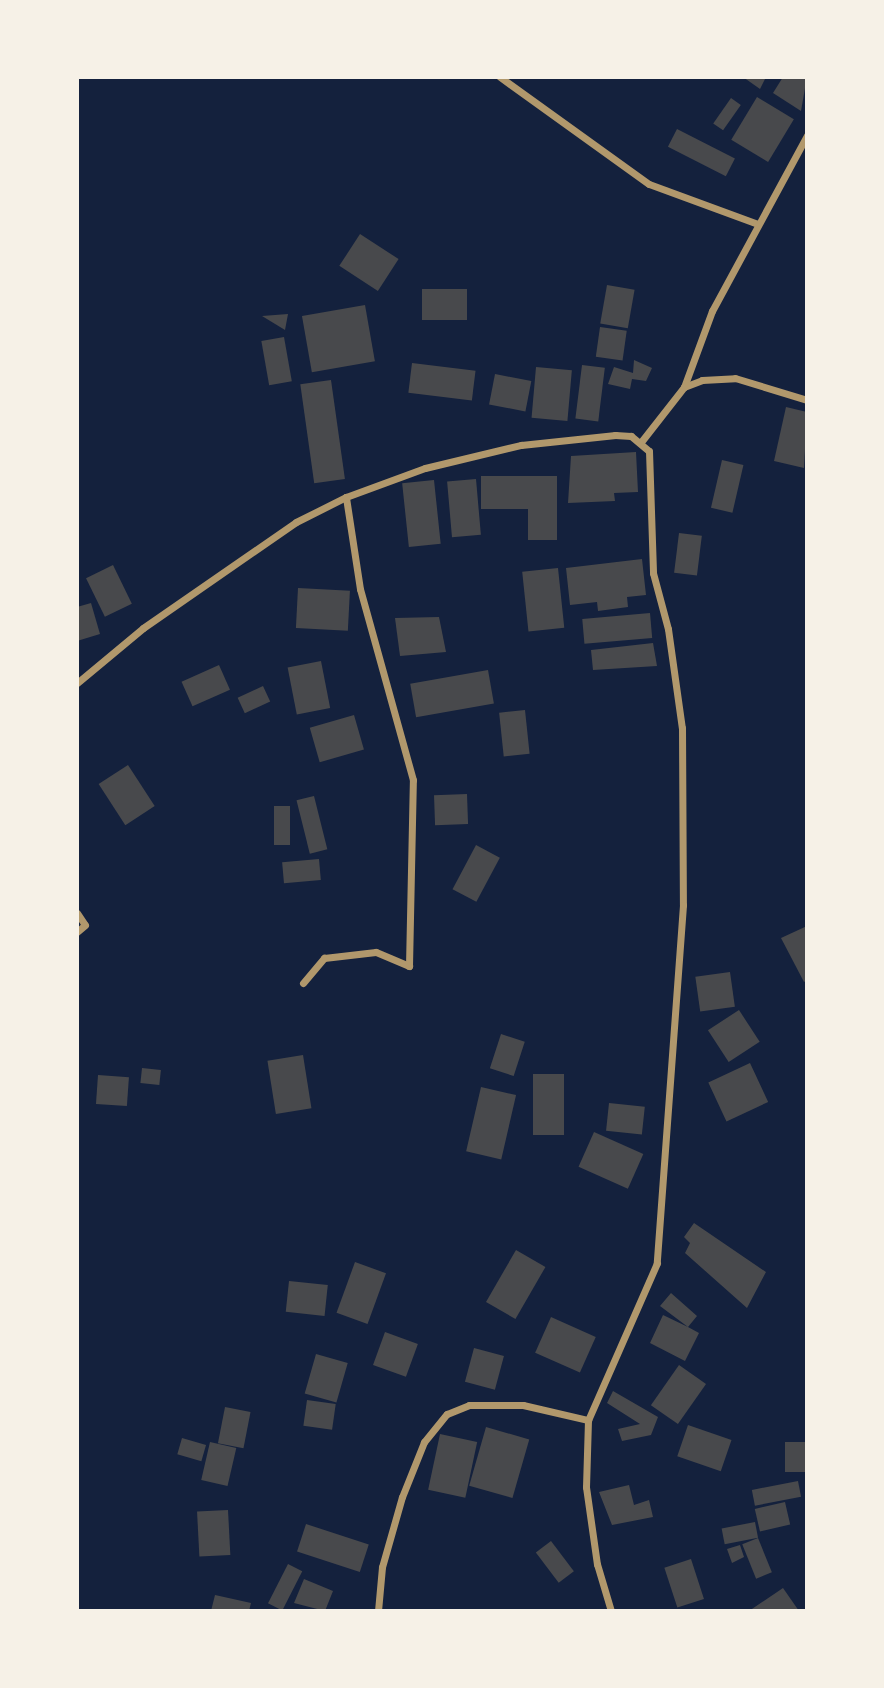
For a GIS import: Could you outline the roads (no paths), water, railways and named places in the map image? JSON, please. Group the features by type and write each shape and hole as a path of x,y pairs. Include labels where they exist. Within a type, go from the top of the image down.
{"street":[{"path":"500,77 649,184 758,224"},
{"path":"641,442 684,387 712,311 807,135"},
{"path":"684,387 736,378 807,400"},
{"path":"77,683 143,628 296,522 346,497 425,468 521,445 615,435 641,442 649,451 653,573 668,629 682,728 683,905 657,1263 588,1420 586,1487 597,1564 611,1611"},
{"path":"303,983 324,958 376,952 409,966 414,780 360,589 346,497"},
{"path":"77,913 85,925 77,932"},
{"path":"377,1611 382,1567 402,1497 424,1442 447,1413 469,1405 523,1405 588,1420"}]}
